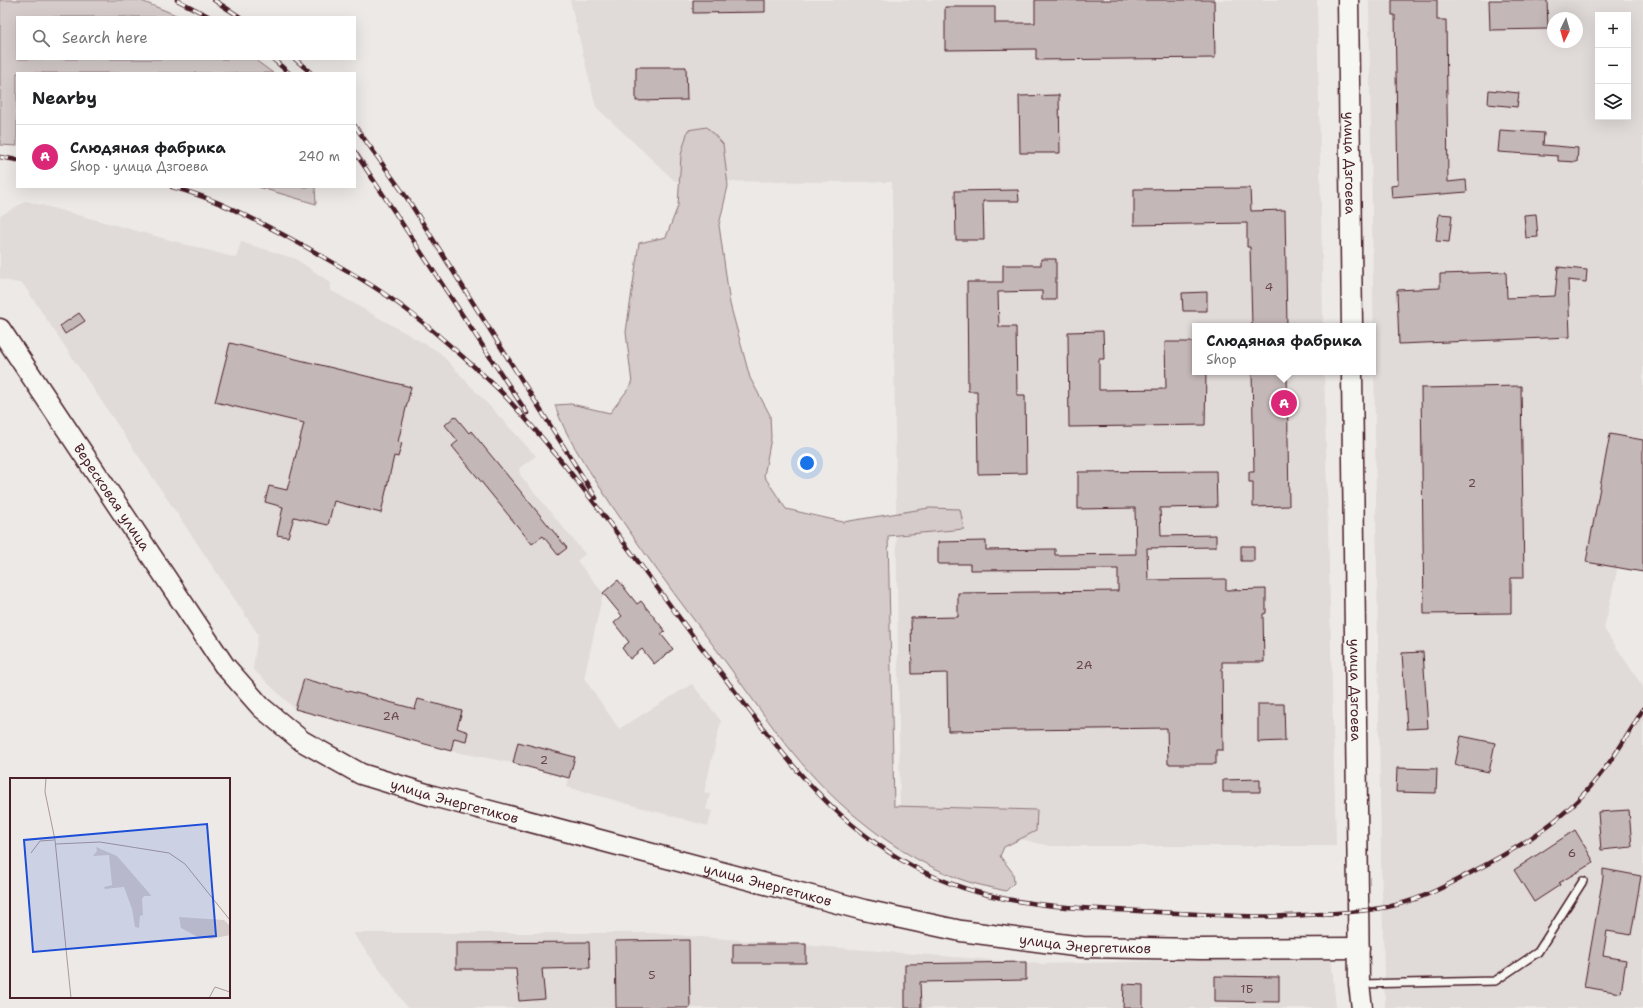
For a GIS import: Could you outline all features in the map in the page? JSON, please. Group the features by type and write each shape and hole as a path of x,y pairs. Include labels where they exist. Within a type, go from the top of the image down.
{"street":[{"name":"улица Дзгоева","path":"1348,0 1352,323"},
{"name":"Вересковая улица","path":"0,329 224,665"},
{"name":"улица Дзгоева","path":"1352,375 1359,984 1362,1008"},
{"name":"улица Энергетиков","path":"224,665 261,707 302,741 361,774 433,796 864,910 961,931 1082,947 1201,949 1359,948"}],"lane":[{"path":"1359,984 1495,981 1538,952 1583,881"}],"shaded area":[{"path":"0,0 139,0 179,16 16,16 16,60 255,60 272,72 16,72 16,146 0,145"},
{"path":"570,0 1317,0 1323,323 1192,323 1192,375 1324,375 1336,846 1050,846 900,810 892,182 675,181 596,107"},
{"path":"1369,0 1643,0 1643,452 1604,629 1643,687 1643,1008 1385,1008 1381,856 1374,375 1376,375 1376,323 1374,323"},
{"path":"707,127 723,144 728,186 719,225 730,304 750,378 770,415 771,438 764,476 786,509 843,522 929,508 960,509 964,529 888,536 894,806 1037,810 1036,831 1004,847 1000,856 1013,873 1014,883 1006,891 957,878 906,853 882,837 839,802 801,763 644,552 582,459 569,438 559,416 555,405 571,404 610,413 632,384 626,332 639,243 666,237 678,206 681,155 688,130"},
{"path":"261,188 315,188 316,204"},
{"path":"26,201 236,258 241,242 296,259 331,283 330,290 439,352 536,456 519,468 520,475 585,554 577,561 603,593 584,678 619,729 692,684 721,721 704,792 710,794 706,809 712,811 708,826 567,787 569,778 513,763 451,751 295,709 253,669 258,634 23,284 0,279 0,216"},
{"path":"353,933 650,933 1043,964 1331,957 1336,1008 408,1008"}],"building":[{"path":"693,0 765,0 765,12 693,13"},
{"path":"1035,0 1214,0 1215,58 1036,60 1036,49 945,50 945,7 995,7 995,23 1035,23"},
{"path":"1392,0 1437,0 1437,20 1446,20 1448,182 1466,180 1467,192 1392,198 1391,186 1398,185 1395,15 1392,15"},
{"path":"1489,0 1547,0 1547,29 1490,30"},
{"path":"636,67 686,67 687,100 636,101"},
{"path":"1489,90 1519,93 1517,107 1488,104"},
{"path":"1059,95 1060,153 1020,153 1019,96"},
{"path":"1500,130 1544,133 1543,145 1578,148 1577,162 1558,161 1558,156 1498,152"},
{"path":"1250,188 1251,211 1285,210 1287,323 1252,323 1250,247 1247,247 1247,223 1134,225 1134,189"},
{"path":"1018,190 1019,201 983,201 984,240 956,240 955,191"},
{"path":"1439,214 1452,215 1449,242 1436,241"},
{"path":"1536,214 1538,237 1526,238 1524,215"},
{"path":"1041,259 1056,259 1056,300 1042,300 1042,291 998,292 999,327 1016,327 1017,395 1025,395 1026,473 978,474 977,391 968,391 967,282 1003,282 1003,265 1041,265"},
{"path":"1558,267 1587,270 1586,282 1568,280 1570,337 1399,344 1397,290 1440,288 1440,274 1506,272 1507,298 1555,296"},
{"path":"1207,292 1207,311 1183,311 1182,293"},
{"path":"79,313 85,321 65,334 60,326"},
{"path":"1103,331 1104,359 1099,359 1099,390 1166,389 1165,342 1192,342 1192,375 1206,375 1205,425 1069,427 1068,332"},
{"path":"230,343 411,387 398,442 402,443 398,457 394,456 381,513 334,501 328,525 294,517 288,537 277,535 283,507 265,502 269,486 287,490 304,423 215,402"},
{"path":"1252,375 1287,375 1289,506 1253,507 1253,482 1249,482 1249,472 1254,472"},
{"path":"1521,386 1524,578 1511,578 1511,613 1424,614 1421,388"},
{"path":"455,416 469,433 471,431 567,548 558,555 543,536 532,544 452,446 458,441 445,425"},
{"path":"1610,434 1643,440 1643,572 1586,562"},
{"path":"1216,471 1217,507 1160,508 1161,536 1216,535 1216,547 1147,548 1148,580 1226,579 1226,590 1266,589 1266,613 1263,614 1264,662 1222,662 1223,750 1216,750 1216,764 1168,764 1167,728 948,731 947,673 912,674 911,618 958,617 958,593 1118,591 1118,569 970,570 970,564 938,564 938,542 986,541 986,550 1055,549 1055,555 1136,554 1135,508 1078,509 1078,472"},
{"path":"1241,546 1254,546 1254,561 1241,561"},
{"path":"618,580 637,604 641,601 665,631 661,634 673,649 654,664 642,649 630,659 622,648 629,642 614,623 622,616 603,593"},
{"path":"1423,652 1428,728 1407,729 1402,653"},
{"path":"304,679 415,709 418,699 462,711 457,728 468,732 466,741 454,738 451,751 295,709"},
{"path":"1258,704 1284,704 1285,741 1258,742"},
{"path":"1461,736 1495,743 1489,772 1455,765"},
{"path":"518,742 575,757 569,778 513,763"},
{"path":"1397,768 1437,769 1436,793 1396,792"},
{"path":"1260,779 1260,792 1223,792 1223,780"},
{"path":"1629,810 1632,847 1601,850 1598,812"},
{"path":"1575,830 1594,862 1559,883 1560,885 1534,902 1514,870"},
{"path":"1603,869 1641,876 1631,935 1607,931 1603,956 1626,960 1621,993 1584,987 1603,877"},
{"path":"689,940 690,1008 616,1008 615,941"},
{"path":"589,942 590,968 542,969 545,999 519,1001 516,969 456,969 456,943"},
{"path":"733,944 806,944 806,963 733,963"},
{"path":"1026,962 1026,980 920,982 921,1008 905,1008 905,964"},
{"path":"1215,976 1279,977 1279,1002 1215,1001"},
{"path":"1124,984 1143,985 1143,1008 1123,1008"}],"railway":[{"path":"177,0 208,16"},
{"path":"214,0 238,16"},
{"path":"274,60 288,72"},
{"path":"296,60 310,72"},
{"path":"356,127 407,198 596,498"},
{"path":"356,154 527,413"},
{"path":"0,157 16,160"},
{"path":"175,188 224,205 306,247 350,272 383,293 413,315 471,364 505,396 562,462 590,497 694,638 785,756 807,781 830,805 883,849 914,867 944,881 973,891 1003,898 1063,907 1094,909 1231,916 1287,916 1351,912 1396,905 1416,899 1454,882 1515,848 1555,821 1579,799 1606,768 1622,745 1643,709"}],"place":[{"name":"Слюдяная фабрика","path":"1284,403"}]}
